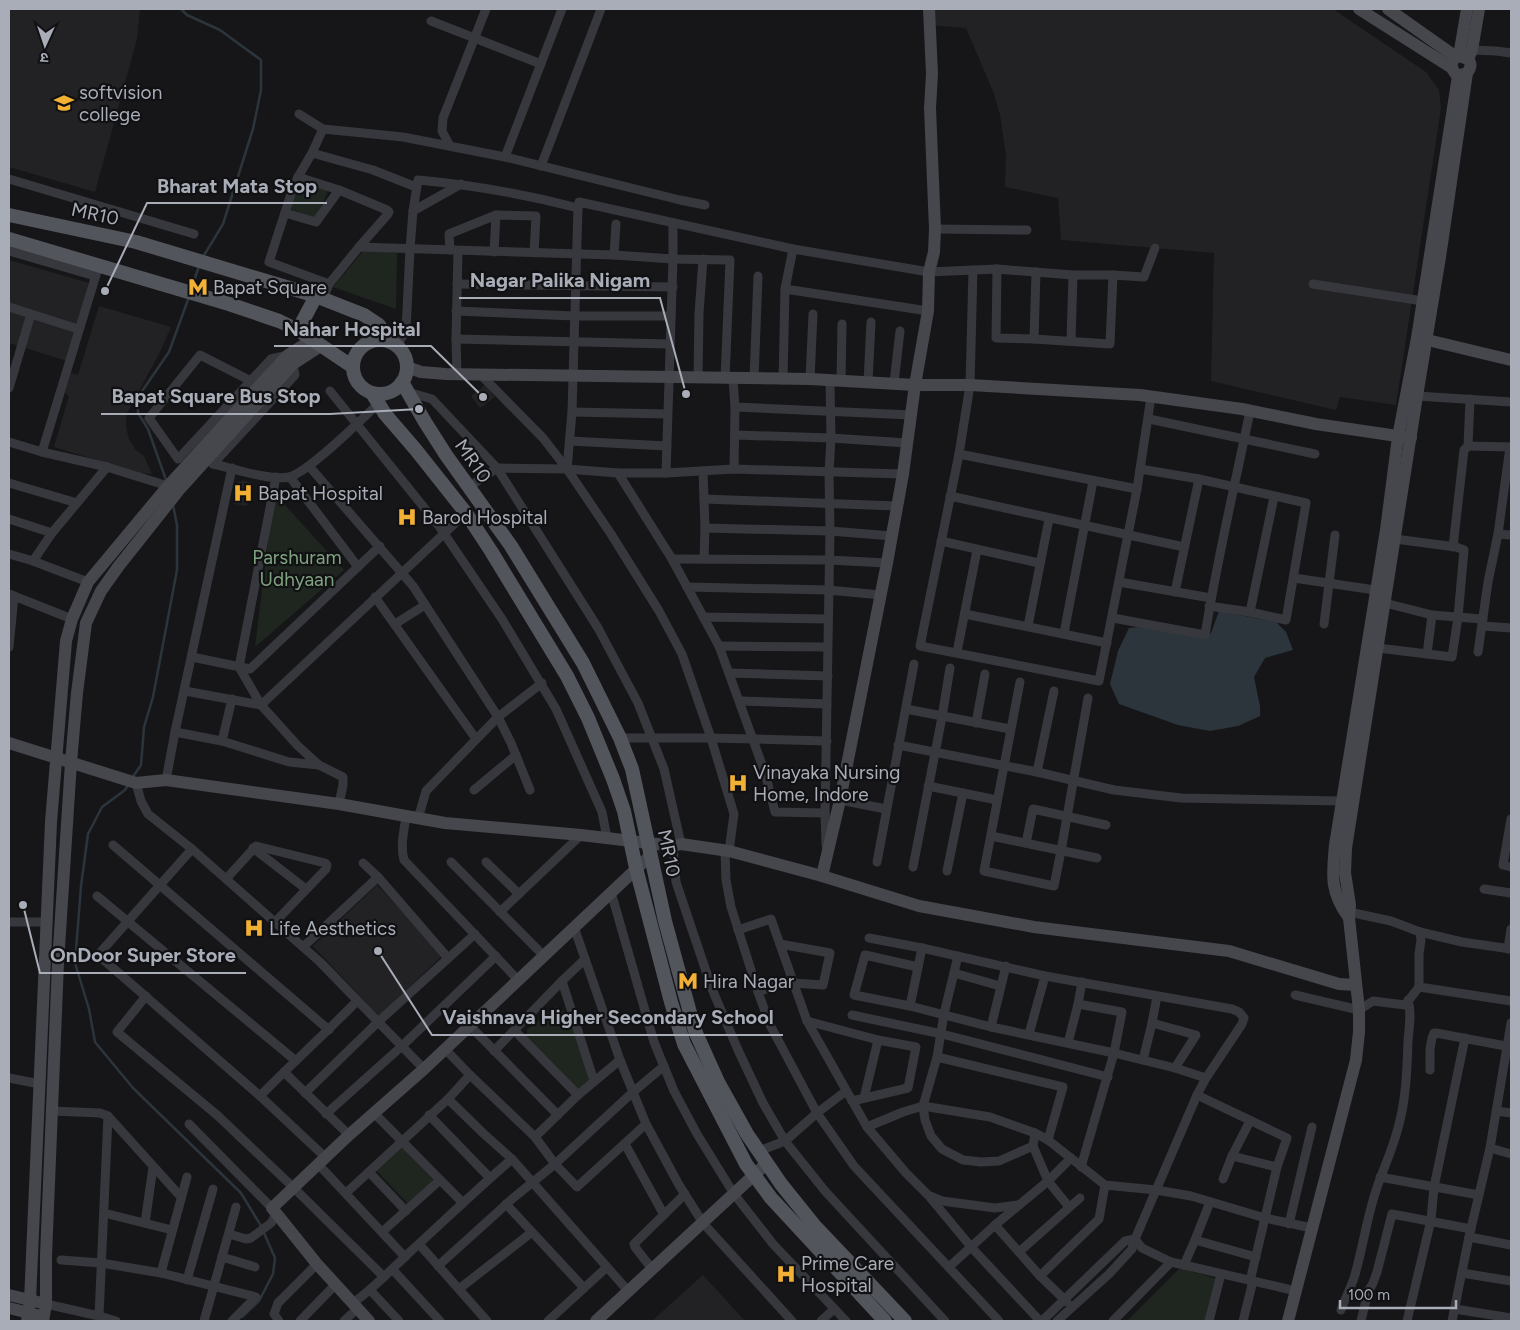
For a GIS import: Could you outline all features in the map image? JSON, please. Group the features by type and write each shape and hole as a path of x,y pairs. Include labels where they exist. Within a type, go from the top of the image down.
{"main road":[{"name":"MR10","path":"9,215 136,242 320,298 364,315 379,325 394,344"},
{"path":"9,239 97,270 185,291 279,321 298,330 353,367"},
{"path":"298,330 320,298"},
{"path":"376,340 383,340 394,344 403,352 406,360 405,387 376,398 359,384 353,367 357,352 362,347 376,340"},
{"name":"MR10","path":"405,387 424,422 468,488 511,546 583,663 620,738 632,769 665,921 695,1031 718,1082 747,1134 781,1184 814,1225 905,1321"},
{"name":"MR10","path":"376,398 386,414 466,513 567,676 588,718 624,811 636,868 684,1044 723,1123 746,1164 771,1198 885,1321"}],"street":[{"path":"450,146 442,131 442,118 486,9"},
{"path":"505,157 562,9"},
{"path":"541,166 602,9"},
{"path":"822,876 840,800 881,595 903,474 915,384 928,311 929,272 934,252 934,229 930,108 932,74 928,9"},
{"path":"1359,9 1462,63 1496,50 1511,53"},
{"path":"1388,9 1462,63"},
{"path":"1288,1321 1356,1060 1359,1010 1349,915 1350,905 1345,873 1340,859 1342,801 1370,635 1375,590 1422,339 1462,63 1467,9"},
{"path":"1340,859 1346,848 1395,539 1404,438 1417,396 1422,339 1422,300 1462,63 1479,9"},
{"path":"431,21 541,64"},
{"path":"298,114 323,129 403,137 450,146 505,157 705,205"},
{"path":"323,129 291,194 269,262 329,284"},
{"path":"312,153 373,170 416,187"},
{"path":"298,178 339,190 389,212 329,284 320,298"},
{"path":"9,179 194,234"},
{"path":"394,344 406,330 413,211 418,180 461,184 532,196 578,208"},
{"path":"413,211 461,184"},
{"path":"285,213 316,222 339,190"},
{"path":"567,469 572,412 579,202 793,250 929,272 997,269 1073,275 1144,277 1155,248"},
{"path":"457,374 457,284 454,250 449,234 496,215 536,216 534,253"},
{"path":"494,252 496,215"},
{"path":"666,473 673,287 673,223"},
{"path":"614,255 616,224"},
{"path":"934,229 1028,230"},
{"path":"359,247 730,260 729,379 735,408 734,469"},
{"path":"782,380 785,288 793,250"},
{"path":"9,251 97,270 42,452"},
{"path":"698,377 702,259"},
{"path":"997,269 996,338 1110,344 1114,275"},
{"path":"973,270 970,385 959,454 920,646 1100,681 1137,489 1152,397"},
{"path":"1034,339 1036,272"},
{"path":"1070,341 1073,275"},
{"path":"754,379 758,276"},
{"path":"457,284 673,287"},
{"path":"1314,284 1422,300"},
{"path":"785,288 928,311"},
{"path":"9,307 78,330"},
{"path":"456,312 574,316 671,316"},
{"path":"9,388 31,314"},
{"path":"810,379 813,314"},
{"path":"868,382 871,322"},
{"path":"827,860 825,814 830,411 836,380 842,324"},
{"path":"894,383 900,331"},
{"path":"456,339 670,344"},
{"path":"1422,339 1511,360"},
{"path":"29,1312 52,822 66,641 72,619 88,582 291,359 317,342"},
{"path":"251,381 200,355 149,418 178,459 251,381 271,359 291,359"},
{"path":"291,359 295,375 213,464 276,477 290,477 310,466 356,424 376,398"},
{"path":"407,367 421,372 481,375 810,379 970,385 1152,397 1250,411 1404,438"},
{"path":"481,375 543,438 567,469 654,603 682,654 711,738 734,814 727,851 727,889 730,907 770,1025 817,1113 854,1166 1000,1321"},
{"path":"405,387 432,399 497,468 598,628 638,703 664,769 677,845 676,882 712,989 759,1094 786,1140 825,1190 944,1321"},
{"path":"330,391 444,533 502,619 542,683 556,709 602,812 607,838"},
{"path":"1417,396 1511,402"},
{"path":"1453,546 1464,450 1468,446 1470,399"},
{"path":"735,408 912,415"},
{"path":"1113,618 1205,635 1210,602 1250,411"},
{"path":"572,412 667,414"},
{"path":"1148,419 1315,454"},
{"path":"735,435 907,443"},
{"path":"570,441 667,446"},
{"path":"9,442 42,452 107,467 153,482 170,491"},
{"path":"1468,446 1511,447 1478,652"},
{"path":"959,454 1137,489"},
{"path":"310,466 413,586 498,717 530,790"},
{"path":"33,561 52,533 107,467"},
{"path":"166,780 232,468"},
{"path":"468,488 497,468 567,469 618,473 666,473 734,469 903,474"},
{"path":"1119,582 1175,592 1286,620 1294,578 1306,503 1198,479 1140,469"},
{"path":"703,471 704,559"},
{"path":"618,473 672,559 719,646 765,773 775,812 825,814"},
{"path":"276,477 239,667 261,705 298,746 319,765 344,777 339,804"},
{"path":"290,477 358,567"},
{"path":"1175,592 1198,479"},
{"path":"1064,633 1092,481"},
{"path":"9,483 77,503"},
{"path":"44,1314 58,963 71,762 86,623 102,591 170,491"},
{"path":"950,496 1184,547"},
{"path":"1250,612 1274,497"},
{"path":"704,499 830,502 897,506"},
{"path":"261,705 466,513"},
{"path":"9,519 52,533"},
{"path":"1028,626 1049,519"},
{"path":"705,528 830,531 892,536"},
{"path":"1498,534 1511,535"},
{"path":"1324,624 1335,535"},
{"path":"1378,648 1452,658 1465,552 1462,548 1453,546 1395,539"},
{"path":"941,541 1039,563"},
{"path":"192,657 250,670 380,546"},
{"path":"957,652 977,550"},
{"path":"9,554 88,582"},
{"path":"672,559 828,560 887,563"},
{"path":"1294,578 1375,590"},
{"path":"687,587 828,590 881,595"},
{"path":"9,647 12,595 72,619"},
{"path":"375,597 476,739"},
{"path":"1385,602 1432,615 1458,617 1511,628"},
{"path":"394,624 425,605"},
{"path":"965,614 1108,643"},
{"path":"1427,654 1432,615"},
{"path":"704,618 828,618"},
{"path":"719,646 827,646"},
{"path":"877,862 914,664"},
{"path":"913,868 950,668"},
{"path":"729,674 828,676"},
{"path":"976,723 985,674"},
{"path":"1020,682 984,871 1054,886 1088,698"},
{"path":"518,980 404,860 402,845 412,818 426,791 498,717 542,683"},
{"path":"185,691 261,705"},
{"path":"1037,772 1054,691"},
{"path":"222,741 232,699"},
{"path":"740,701 827,704"},
{"path":"906,709 1010,729"},
{"path":"175,732 222,741 289,762 319,765"},
{"path":"620,738 827,741"},
{"path":"9,743 136,783 166,780 339,804 445,824 630,841 649,849 677,845 727,851 822,876 919,906 1034,927 1229,952 1339,984 1356,985"},
{"path":"898,745 1003,767 1037,772 1114,790 1181,798 1342,801"},
{"path":"474,790 516,755"},
{"path":"765,773 826,776"},
{"path":"136,783 141,801 148,814 192,849 320,962 424,1070"},
{"path":"928,786 998,800"},
{"path":"947,871 963,793"},
{"path":"840,800 886,809"},
{"path":"1026,843 1033,809 1106,825"},
{"path":"1511,819 1503,865 1511,867"},
{"path":"500,912 581,835"},
{"path":"991,836 1097,858"},
{"path":"113,845 329,1030"},
{"path":"226,879 256,846 327,865 275,922"},
{"path":"253,848 306,889"},
{"path":"192,849 98,955 260,1096 322,1161 346,1193 405,1257"},
{"path":"229,1234 246,1239 251,1238 273,1215 294,1188 349,1135 424,1070 612,892 636,868 649,849"},
{"path":"450,862 544,956"},
{"path":"486,862 519,894"},
{"path":"363,863 378,877 448,958"},
{"path":"303,947 378,877"},
{"path":"1484,889 1511,893"},
{"path":"612,892 654,1042 674,1091 697,1134 734,1194 773,1244 846,1321"},
{"path":"97,896 296,1061"},
{"path":"1349,915 1391,921 1420,932 1462,942 1509,949 1511,929"},
{"path":"738,930 771,919 807,1021 867,1127 906,1173 928,1195 972,1248 1041,1321 1125,1241 1135,1239"},
{"path":"9,922 47,922"},
{"path":"574,927 620,1060 646,1124 684,1194 703,1223 792,1321"},
{"path":"1295,995 1359,1010 1374,1001 1405,1005 1419,987 1420,932"},
{"path":"305,1093 378,1022 475,934"},
{"path":"869,938 1006,966 1045,976 1232,1009 1243,1015 1242,1024 1197,1095 1132,1249 1109,1274 1057,1321"},
{"path":"758,992 792,981 823,985 830,953 780,944"},
{"path":"910,1006 922,948"},
{"path":"918,967 865,955 854,995 910,1006 990,1027 1144,1060 1206,1078"},
{"path":"326,1114 402,1046 496,956"},
{"path":"958,956 944,1014 937,1057 923,1106 925,1120 931,1136 942,1149 963,1160 981,1162 999,1161 1032,1146"},
{"path":"494,1051 562,981 586,960"},
{"path":"990,1027 1006,966"},
{"path":"954,973 1000,986"},
{"path":"1029,1034 1045,976"},
{"path":"562,981 594,1081"},
{"path":"1068,1043 1082,982"},
{"path":"1419,987 1511,1001"},
{"path":"146,996 118,1032 217,1115 384,1277"},
{"path":"1144,1060 1157,996"},
{"path":"1341,1310 1353,1280 1380,1177 1390,1155 1398,1128 1406,1089 1408,1036 1411,1019 1411,1009 1408,1000"},
{"path":"260,1096 358,1001"},
{"path":"1078,1004 1122,1012 1108,1076 1081,1167"},
{"path":"852,1015 942,1034 1108,1076"},
{"path":"807,1021 878,1040 916,1047 908,1088 852,1101"},
{"path":"1452,1321 1490,1148 1509,1046 1511,1023"},
{"path":"1152,1024 1196,1035 1175,1068"},
{"path":"470,1026 558,1115"},
{"path":"515,1031 578,1095"},
{"path":"1430,1070 1430,1049 1434,1033 1509,1046"},
{"path":"1406,1321 1431,1220 1434,1187 1465,1038"},
{"path":"864,1098 878,1040"},
{"path":"445,1050 535,1137 555,1164 577,1187 646,1124"},
{"path":"937,1057 1063,1087 1048,1140"},
{"path":"535,1137 578,1095 620,1060"},
{"path":"438,1266 664,1066"},
{"path":"284,1072 349,1135"},
{"path":"346,1193 448,1099 470,1075"},
{"path":"9,1078 40,1084"},
{"path":"759,1151 786,1140 846,1091"},
{"path":"1197,1095 1287,1138 1277,1166 1243,1321"},
{"path":"448,1099 512,1159 629,1292"},
{"path":"867,1127 923,1106 990,1117 1035,1133 1048,1140 1105,1185 1156,1190 1191,1196 1265,1218 1312,1228"},
{"path":"52,1111 108,1116 182,1197"},
{"path":"1496,1111 1511,1113"},
{"path":"374,1113 463,1203"},
{"path":"430,1115 490,1178"},
{"path":"99,1316 108,1116"},
{"path":"1223,1179 1250,1120"},
{"path":"189,1124 369,1321"},
{"path":"1289,1224 1312,1127"},
{"path":"1035,1133 1032,1146 1048,1181 1069,1207"},
{"path":"624,1144 664,1215"},
{"path":"1490,1148 1511,1154"},
{"path":"1232,1156 1277,1166"},
{"path":"949,1267 995,1225 1048,1181 1071,1158"},
{"path":"344,1321 355,1306 384,1277 512,1159"},
{"path":"596,1321 767,1163"},
{"path":"145,1224 153,1167"},
{"path":"369,1172 406,1211"},
{"path":"161,1273 187,1177"},
{"path":"1380,1177 1479,1195"},
{"path":"382,1232 440,1180"},
{"path":"1040,1276 1099,1219 1105,1185"},
{"path":"188,1280 213,1189"},
{"path":"652,1269 634,1244 684,1194"},
{"path":"928,1195 942,1201 995,1208 1019,1205"},
{"path":"1020,1252 1080,1198"},
{"path":"1184,1266 1210,1202"},
{"path":"506,1204 584,1288"},
{"path":"204,1321 236,1207"},
{"path":"104,1213 172,1230"},
{"path":"1361,1321 1368,1292 1377,1272 1392,1214 1431,1220 1511,1245"},
{"path":"995,1225 1040,1276 1073,1308"},
{"path":"459,1289 532,1232"},
{"path":"1135,1239 1142,1248 1171,1262 1296,1291"},
{"path":"1195,1240 1256,1257"},
{"path":"419,1244 486,1321"},
{"path":"222,1257 255,1267"},
{"path":"61,1260 101,1263 161,1273 256,1297 232,1321"},
{"path":"1113,1321 1171,1262"},
{"path":"279,1321 274,1314 278,1303 317,1264"},
{"path":"548,1321 606,1268"},
{"path":"393,1270 440,1321"},
{"path":"1462,1273 1511,1281"},
{"path":"1209,1321 1221,1274"},
{"path":"300,1321 336,1284"},
{"path":"371,1291 399,1321"},
{"path":"9,1295 29,1312"},
{"path":"9,1308 44,1314 99,1316 116,1321"},
{"path":"1455,1308 1511,1318"},
{"path":"821,1321 834,1309"}],"shaded area":[{"name":"softvision college","path":"9,9 140,9 137,39 95,192 9,167"},
{"path":"929,9 1333,9 1426,72 1439,90 1441,108 1396,405 1340,397 1336,410 1211,381 1214,253 1061,240 1058,198 1005,187 1006,155 1000,115 994,94 966,28 929,25"},
{"path":"9,260 89,283 67,361 9,343"},
{"path":"99,306 171,327 159,354 126,415 126,428 129,439 135,449 144,456 152,474 138,473 54,447 69,396 65,393 71,373 78,375"},
{"path":"485,385 495,397 480,408 471,396"},
{"name":"Bapat Hospital","path":"242,480 251,483 247,506 234,504 238,481 241,482"},
{"path":"1219,611 1276,622 1286,632 1293,650 1265,658 1254,677 1260,706 1260,716 1238,726 1210,731 1178,725 1119,704 1110,684 1118,651 1129,628 1150,626 1202,637 1211,633"},
{"path":"377,885 443,955 379,1016 313,946"},
{"path":"703,1275 745,1321 652,1321"}],"green space":[{"path":"302,179 329,188 316,219 290,209"},
{"path":"365,249 397,253 396,309 333,287"},
{"name":"Parshuram Udhyaan","path":"274,493 344,570 255,647"},
{"path":"555,1007 570,1014 591,1081 578,1092 527,1040 527,1030"},
{"path":"400,1145 434,1181 409,1205 375,1169"},
{"path":"1180,1268 1217,1279 1206,1321 1127,1321"}],"waterway":[{"path":"181,9 187,15 220,30 261,60 261,90 253,129 223,224 203,257"},
{"path":"192,287 199,266"},
{"path":"166,480 148,429 138,413 138,397 169,352 189,297"},
{"path":"132,778 141,765 144,727 153,697 177,570 177,525 173,505"},
{"path":"128,785 125,790 102,807 88,834 81,886 75,963 89,1009 95,1042 133,1088 241,1193 261,1226 275,1258 273,1274 259,1301 242,1317"}],"place":[{"name":"softvision college","path":"64,103"},
{"name":"Bapat Square","path":"198,287"},
{"name":"Bharat Mata Stop","path":"105,291"},
{"name":"Nagar Palika Nigam","path":"686,394"},
{"name":"Nahar Hospital","path":"483,397"},
{"name":"Bapat Square Bus Stop","path":"419,409"},
{"name":"Bapat Hospital","path":"243,493"},
{"name":"Barod Hospital","path":"407,517"},
{"name":"Vinayaka Nursing Home, Indore","path":"738,783"},
{"name":"OnDoor Super Store","path":"23,905"},
{"name":"Life Aesthetics","path":"254,928"},
{"name":"Vaishnava Higher Secondary School","path":"378,951"},
{"name":"Hira Nagar","path":"688,981"},
{"name":"Prime Care Hospital","path":"786,1274"}]}
